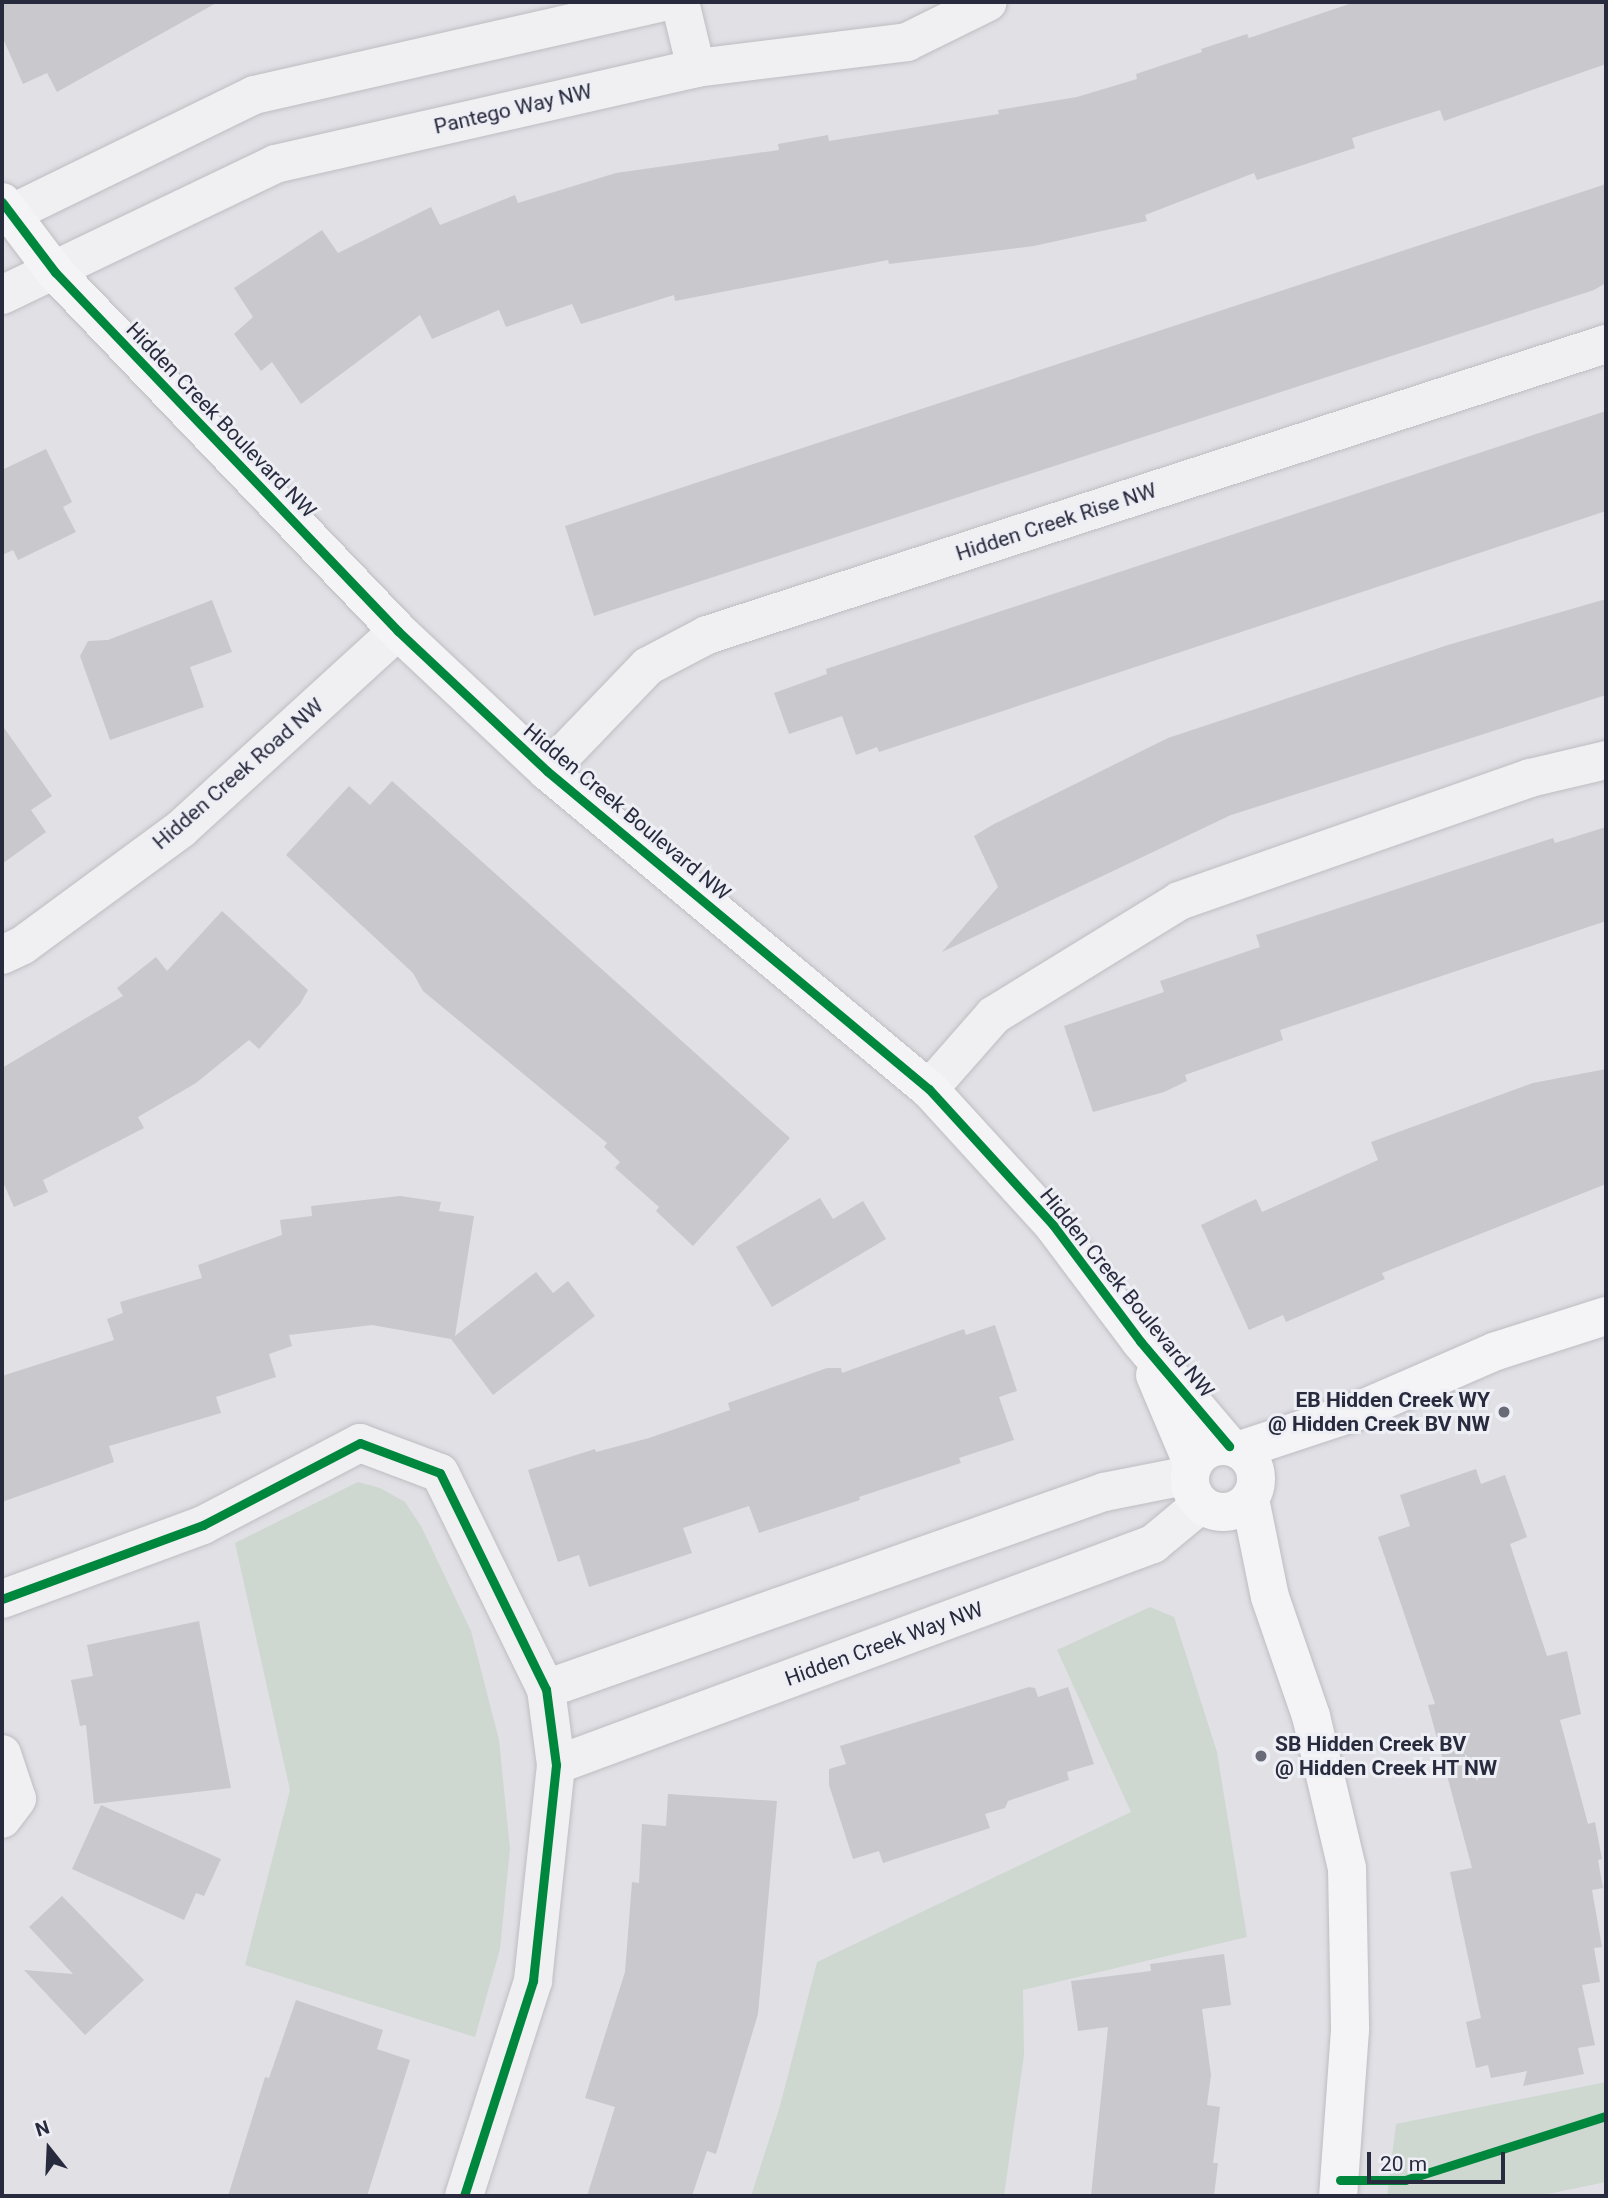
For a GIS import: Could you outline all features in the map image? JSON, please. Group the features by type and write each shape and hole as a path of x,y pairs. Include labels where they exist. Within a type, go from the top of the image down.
{"street":[{"path":"5,211 254,95 663,2"},
{"path":"680,2 696,68"},
{"name":"Pantego Way NW","path":"2,295 55,272 275,164 696,68 907,42 987,2"},
{"name":"Hidden Creek Boulevard NW","path":"5,211 55,272 398,631 547,771 929,1089 1053,1225 1140,1341 1222,1479 1270,1597 1311,1716 1347,1868 1350,2030 1338,2196"},
{"name":"Hidden Creek Rise NW","path":"547,771 648,666 707,635 1606,344"},
{"name":"Hidden Creek Road NW","path":"2,955 23,945 182,828 398,631"},
{"path":"929,1089 994,1015 1179,901 1530,778 1606,760"},
{"name":"Hidden Creek Way NW","path":"556,1765 1153,1544 1222,1479 1358,1411 1496,1351 1606,1316"},
{"path":"2,1599 203,1525 360,1443 440,1474 546,1689 556,1765 533,1981 464,2196"},
{"name":"Hidden Creek Way NW","path":"546,1689 1104,1492 1222,1479"},
{"path":"2,1754 17,1799 2,1819"}],"shaded area":[{"path":"358,1482 380,1488 405,1502 421,1526 471,1631 499,1740 510,1849 500,1949 475,2037 245,1965 290,1790 235,1543"},
{"path":"1150,1607 1174,1617 1217,1752 1247,1937 1023,1990 1024,2055 1004,2196 751,2196 780,2106 817,1962 1131,1812 1057,1650"},
{"path":"1606,2082 1606,2182 1538,2196 1387,2196 1396,2124"}],"building":[{"path":"2,2 218,2 57,92 47,73 23,84 2,36"},
{"path":"1355,2 1606,2 1606,64 1444,121 1440,110 1352,138 1355,148 1257,180 1254,173 1145,215 1147,221 1034,246 889,264 888,260 675,301 674,295 581,324 572,304 506,327 499,310 432,339 420,315 301,404 272,362 261,371 234,334 253,317 234,288 322,230 338,253 431,207 440,225 515,195 518,203 616,173 779,150 778,144 828,135 829,141 999,114 998,110 1077,97 1137,79 1136,74 1202,52 1201,49 1247,34 1249,38"},
{"path":"1606,184 1606,283 1594,290 594,616 565,526"},
{"path":"1606,411 1606,511 879,752 877,747 856,755 842,716 789,734 774,693 827,674 826,669"},
{"path":"46,449 72,502 63,507 76,532 18,560 13,550 2,555 2,470"},
{"path":"1606,599 1606,695 1231,815 942,952 998,887 974,836 994,824 1168,738 1448,645"},
{"path":"212,600 232,652 190,667 204,707 110,740 80,656 88,641 108,640"},
{"path":"2,725 52,796 31,810 46,832 2,864"},
{"path":"392,781 790,1138 693,1246 656,1211 659,1207 615,1168 620,1162 604,1147 607,1143 423,991 413,973 286,855 349,786 370,805"},
{"path":"1606,827 1606,921 1280,1030 1283,1040 1185,1075 1187,1081 1164,1092 1093,1112 1064,1026 1164,992 1160,981 1260,947 1256,935 1553,838 1555,843"},
{"path":"222,911 308,990 300,1004 259,1049 249,1040 196,1083 138,1117 144,1128 43,1180 48,1192 14,1207 2,1180 2,1068 123,996 117,988 156,957 167,971"},
{"path":"1606,1069 1606,1184 1382,1273 1385,1279 1286,1322 1283,1315 1249,1330 1201,1225 1256,1199 1262,1212 1378,1160 1371,1142 1533,1083"},
{"path":"400,1196 441,1202 439,1211 474,1216 455,1336 536,1272 553,1293 568,1281 595,1316 493,1395 451,1339 372,1325 289,1335 292,1346 269,1354 276,1377 216,1397 221,1413 109,1446 114,1462 2,1502 2,1376 114,1340 107,1319 123,1313 120,1302 202,1278 198,1265 282,1235 280,1220 312,1216 311,1206"},
{"path":"820,1198 833,1219 863,1201 886,1239 772,1307 736,1247"},
{"path":"995,1325 1017,1391 999,1397 1014,1440 959,1458 961,1463 859,1497 860,1500 759,1533 749,1506 683,1528 692,1553 589,1587 579,1555 558,1562 528,1470 595,1449 596,1452 649,1438 730,1410 728,1403 827,1368 841,1368 842,1373 964,1329 966,1335"},
{"path":"1476,1469 1481,1484 1505,1475 1527,1537 1510,1544 1547,1656 1567,1651 1581,1714 1560,1720 1588,1824 1595,1822 1602,1859 1598,1860 1603,1888 1592,1890 1602,1947 1594,1948 1600,1982 1582,1985 1595,2045 1578,2048 1584,2074 1523,2086 1527,2071 1491,2078 1488,2065 1476,2068 1466,2022 1481,2018 1450,1872 1472,1868 1428,1705 1435,1704 1378,1537 1410,1526 1400,1495"},
{"path":"199,1621 231,1788 94,1804 86,1725 80,1726 71,1680 93,1676 87,1645"},
{"path":"1029,1687 1035,1688 1038,1697 1068,1687 1094,1764 1067,1772 1069,1780 1008,1801 1005,1808 985,1814 990,1828 883,1863 879,1851 853,1859 829,1785 829,1769 846,1764 840,1746"},
{"path":"668,1794 777,1801 758,2014 716,2154 707,2151 692,2196 587,2196 615,2107 585,2098 625,1972 632,1882 639,1883 642,1824 666,1826"},
{"path":"101,1805 221,1859 204,1896 196,1893 184,1920 72,1869"},
{"path":"62,1896 144,1980 85,2035 24,1970 73,1974 29,1927"},
{"path":"1224,1954 1231,2005 1202,2009 1211,2075 1207,2105 1220,2107 1213,2163 1218,2163 1214,2196 1091,2196 1108,2027 1078,2031 1071,1981 1151,1971 1150,1964"},
{"path":"296,2000 383,2030 377,2049 410,2060 367,2196 228,2196 265,2077 269,2078"}],"cycle path":[{"path":"2,202 55,272 398,631 547,771 929,1089 1053,1225 1140,1341 1229,1446"},
{"path":"2,1599 203,1525 360,1443 440,1473 546,1689 556,1765 533,1981 464,2196"},
{"path":"1340,2180 1405,2180 1606,2116"}],"place":[{"name":"EB Hidden Creek WY @ Hidden Creek BV NW","path":"1504,1412"},
{"name":"SB Hidden Creek BV @ Hidden Creek HT NW","path":"1261,1756"}]}
